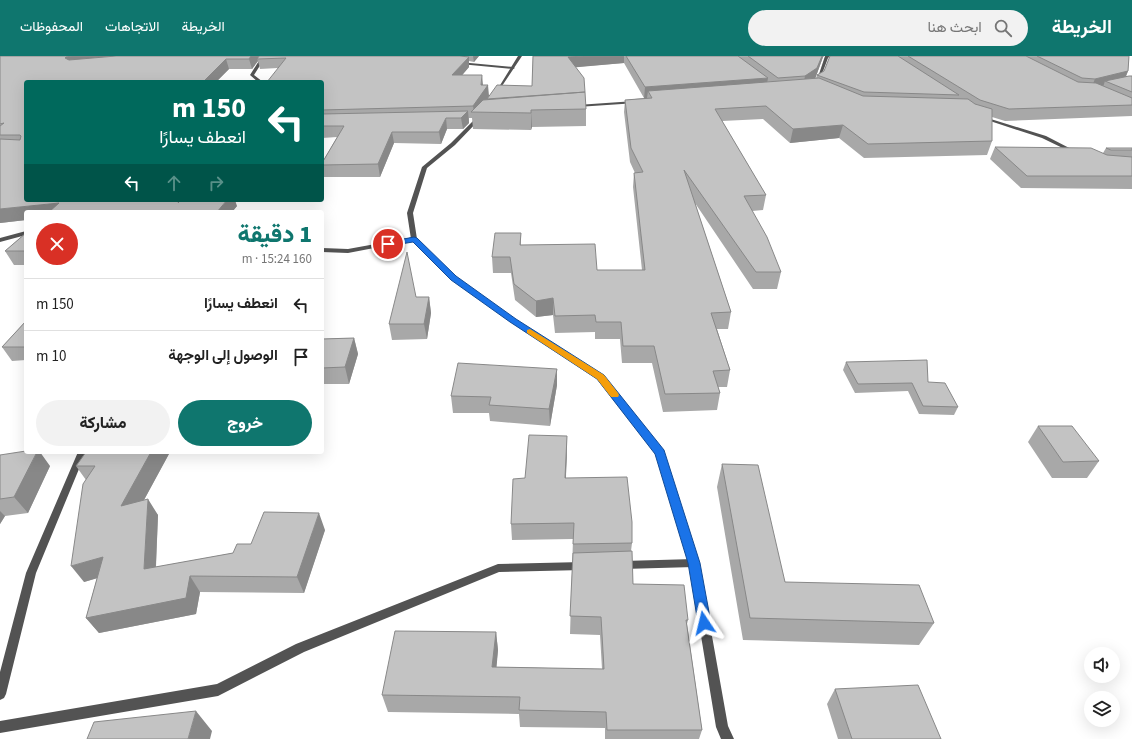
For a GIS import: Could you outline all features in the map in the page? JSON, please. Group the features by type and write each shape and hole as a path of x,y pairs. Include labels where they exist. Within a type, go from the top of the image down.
{"street":[{"path":"258,80 252,75 264,56"},
{"path":"490,101 520,56"},
{"path":"812,84 818,81 826,57 828,56"},
{"path":"452,63 513,68"},
{"path":"569,107 640,101"},
{"path":"980,116 1044,137 1083,156"},
{"path":"476,118 453,144 425,167 410,213 414,239 454,278 513,321 600,377 660,453 694,563 722,728 728,739"},
{"path":"0,240 24,234"},
{"path":"324,250 348,251 414,239"},
{"path":"0,694 31,573 81,454"},
{"path":"616,565 694,563"},
{"path":"0,727 218,690 300,648 498,568 592,566"}],"building":[{"path":"0,56 72,56 65,58 69,60 116,56 251,56 249,59 226,59 205,80 24,80 24,202 225,202 219,210 51,210 59,203 0,209 0,139 20,140 21,136 0,135 0,126 4,123 0,124"},
{"path":"259,56 469,57 452,75 482,75 481,85 488,85 473,106 324,110 324,80 269,80 286,58 257,59"},
{"path":"533,56 584,56 568,57 584,78 585,92 487,99 497,85 532,86"},
{"path":"626,56 738,56 768,78 645,87"},
{"path":"748,56 822,56 817,68 805,76 778,78"},
{"path":"830,56 898,56 959,95 864,92 817,75 824,71"},
{"path":"908,56 1026,56 1078,82 1096,83 1132,98 1132,105 1009,109 980,100"},
{"path":"1037,56 1129,56 1128,71 1095,79 1082,78"},
{"path":"1132,76 1132,92 1105,81"},
{"path":"819,78 863,96 968,99 975,104 992,109 992,141 868,144 843,125 793,129 766,106 715,109 766,195 744,196 767,237 781,272 756,272 684,170 731,312 711,313 730,370 713,371 720,393 665,394 654,346 623,346 621,322 596,322 595,315 555,316 553,298 536,301 514,284 510,257 492,257 495,233 521,233 520,245 595,244 597,270 645,270 634,173 643,172 631,148 625,100 652,98 648,91"},
{"path":"585,92 586,109 531,110 531,113 471,112 483,100"},
{"path":"468,111 461,118 446,118 439,132 392,132 378,164 324,165 324,160 344,126 324,126 324,114"},
{"path":"995,147 1091,148 1107,155 1132,157 1132,176 1027,176"},
{"path":"1106,148 1132,148 1132,150 1111,150"},
{"path":"24,235 24,251 5,251"},
{"path":"407,252 416,297 429,297 424,324 389,324"},
{"path":"24,323 24,347 2,347"},
{"path":"354,338 345,367 324,368 324,339"},
{"path":"927,360 928,382 945,383 958,407 923,406 912,383 858,384 846,362"},
{"path":"458,363 557,369 549,409 489,405 491,397 451,396"},
{"path":"1038,426 1072,426 1099,461 1063,462"},
{"path":"529,435 567,436 565,478 627,477 632,522 632,543 573,544 574,523 511,524 513,479 525,478"},
{"path":"24,451 24,454 36,454 14,497 0,499 0,455"},
{"path":"85,454 150,454 121,506 148,499 144,569 233,553 237,544 251,544 264,512 319,513 297,577 190,576 186,598 86,618 103,557 71,566 83,484 95,466 76,466"},
{"path":"722,464 758,465 785,582 919,585 934,623 750,618"},
{"path":"632,551 633,584 684,585 688,620 686,620 702,730 607,730 606,712 519,710 520,697 382,695 395,631 496,632 492,667 604,669 601,617 570,616 573,553"},
{"path":"918,685 941,739 852,739 835,689"},
{"path":"196,711 188,739 87,739 94,722"}],"slow traffic":[{"path":"530,332 600,377 614,395"}],"route":[{"path":"388,244 414,239 454,278 513,321 600,377 660,453 694,563 704,623"}]}
